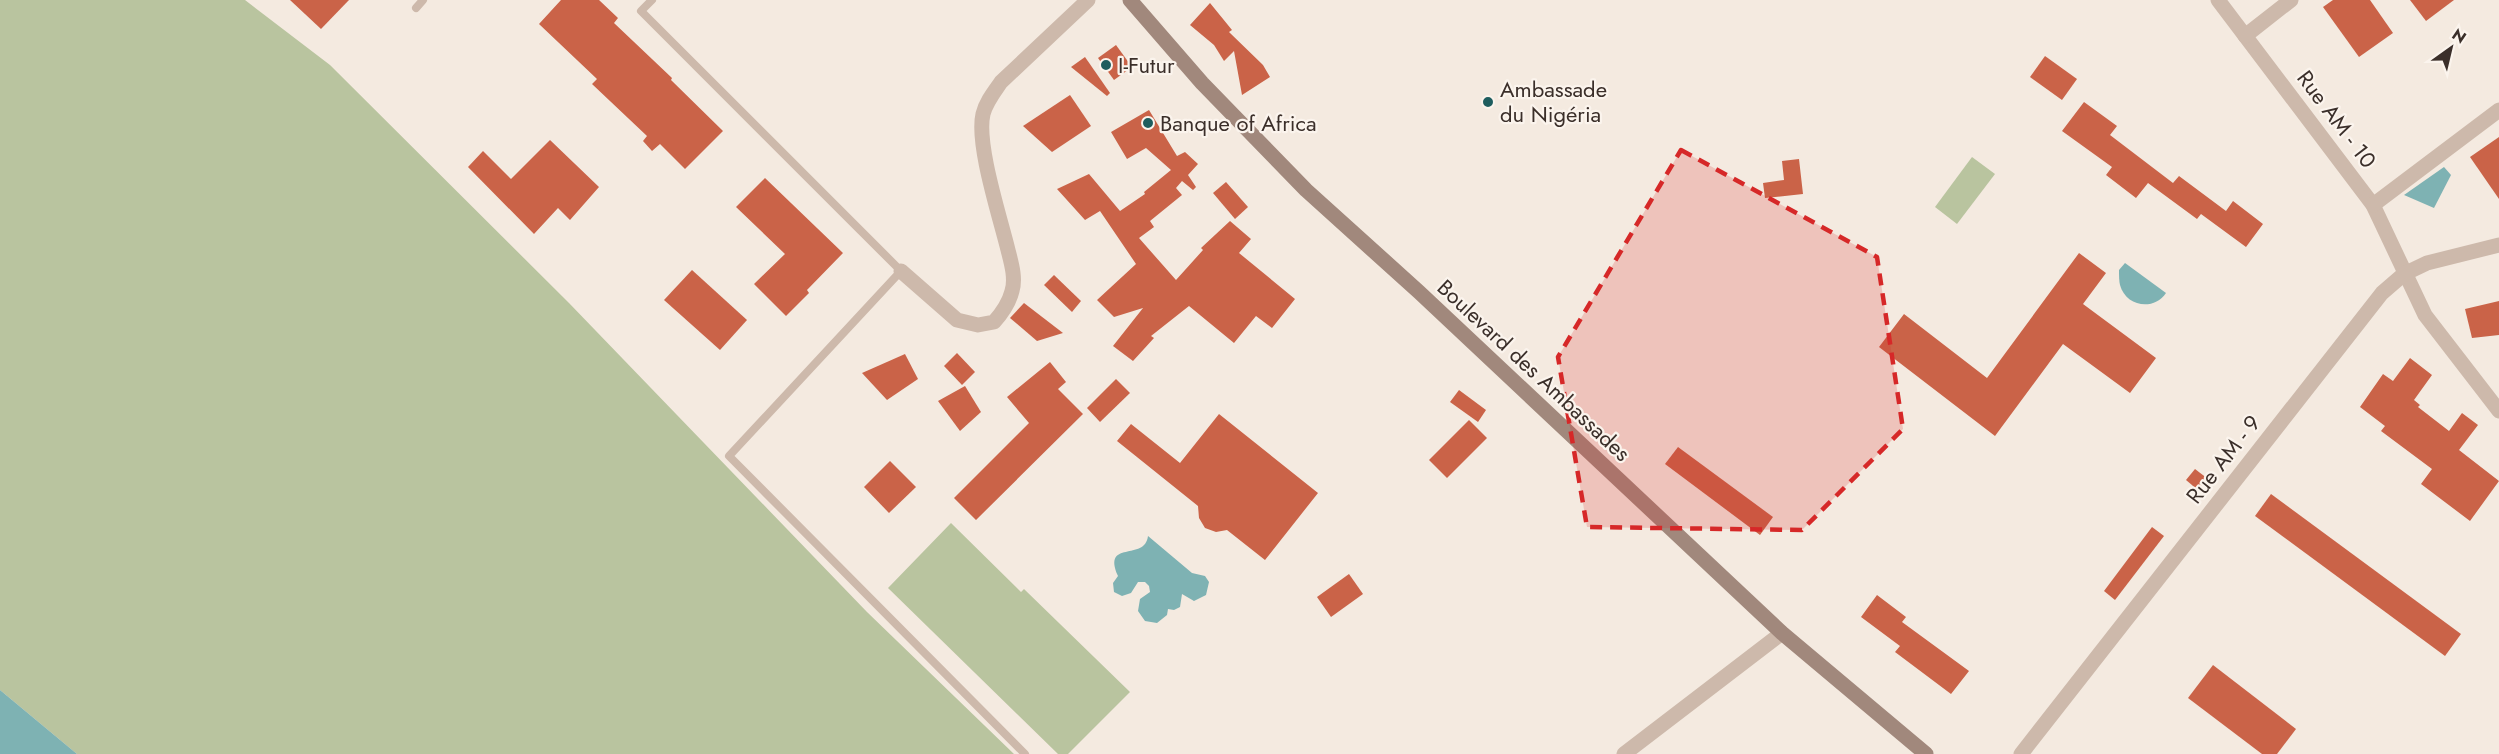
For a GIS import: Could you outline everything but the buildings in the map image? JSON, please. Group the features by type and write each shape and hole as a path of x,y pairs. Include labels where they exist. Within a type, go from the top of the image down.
{"main road":[{"name":"Boulevard des Ambassades","path":"1130,0 1202,82 1306,190 1427,300 1782,633 1926,754"}],"street":[{"path":"901,271 957,320 978,325 994,322 1005,310 1013,290 1012,268 986,161 982,126 983,113 990,97 1001,82 1088,0"},
{"name":"Rue AM - 10","path":"2218,0 2373,205 2425,315 2499,411"},
{"path":"2245,36 2291,0"},
{"path":"2373,205 2499,110"},
{"name":"Rue AM - 9","path":"2021,754 2375,302 2404,274 2427,263 2499,245"},
{"path":"1624,754 1782,633"}],"lane":[{"path":"416,8 423,0"},
{"path":"652,0 641,11 901,271 729,456 1025,754"}],"highlighted area":[{"path":"1681,150 1877,257 1903,429 1802,530 1587,527 1558,357"}],"green space":[{"path":"0,0 245,0 330,65 569,303 867,612 1014,754 77,754 0,690"},
{"path":"1972,157 1995,174 1957,224 1935,207"},
{"path":"951,523 1021,592 1024,589 1130,692 1068,754 1058,754 888,588"}],"water":[{"path":"2444,167 2451,175 2434,208 2404,195"},
{"path":"2125,263 2166,293 2161,299 2141,304 2128,298 2119,280 2119,270"},
{"path":"1148,536 1192,573 1205,576 1209,582 1206,595 1194,601 1182,594 1180,607 1174,610 1168,609 1167,615 1157,623 1145,621 1138,611 1140,599 1150,592 1145,582 1138,582 1131,593 1122,596 1114,592 1113,583 1118,576 1116,558 1120,554 1140,548 1145,544"},
{"path":"0,690 77,754 0,754"}],"place":[{"name":"I-Futur","path":"1106,65"},
{"name":"Ambassade du Nigéria","path":"1488,102"},
{"name":"Banque of Africa","path":"1148,123"}]}
